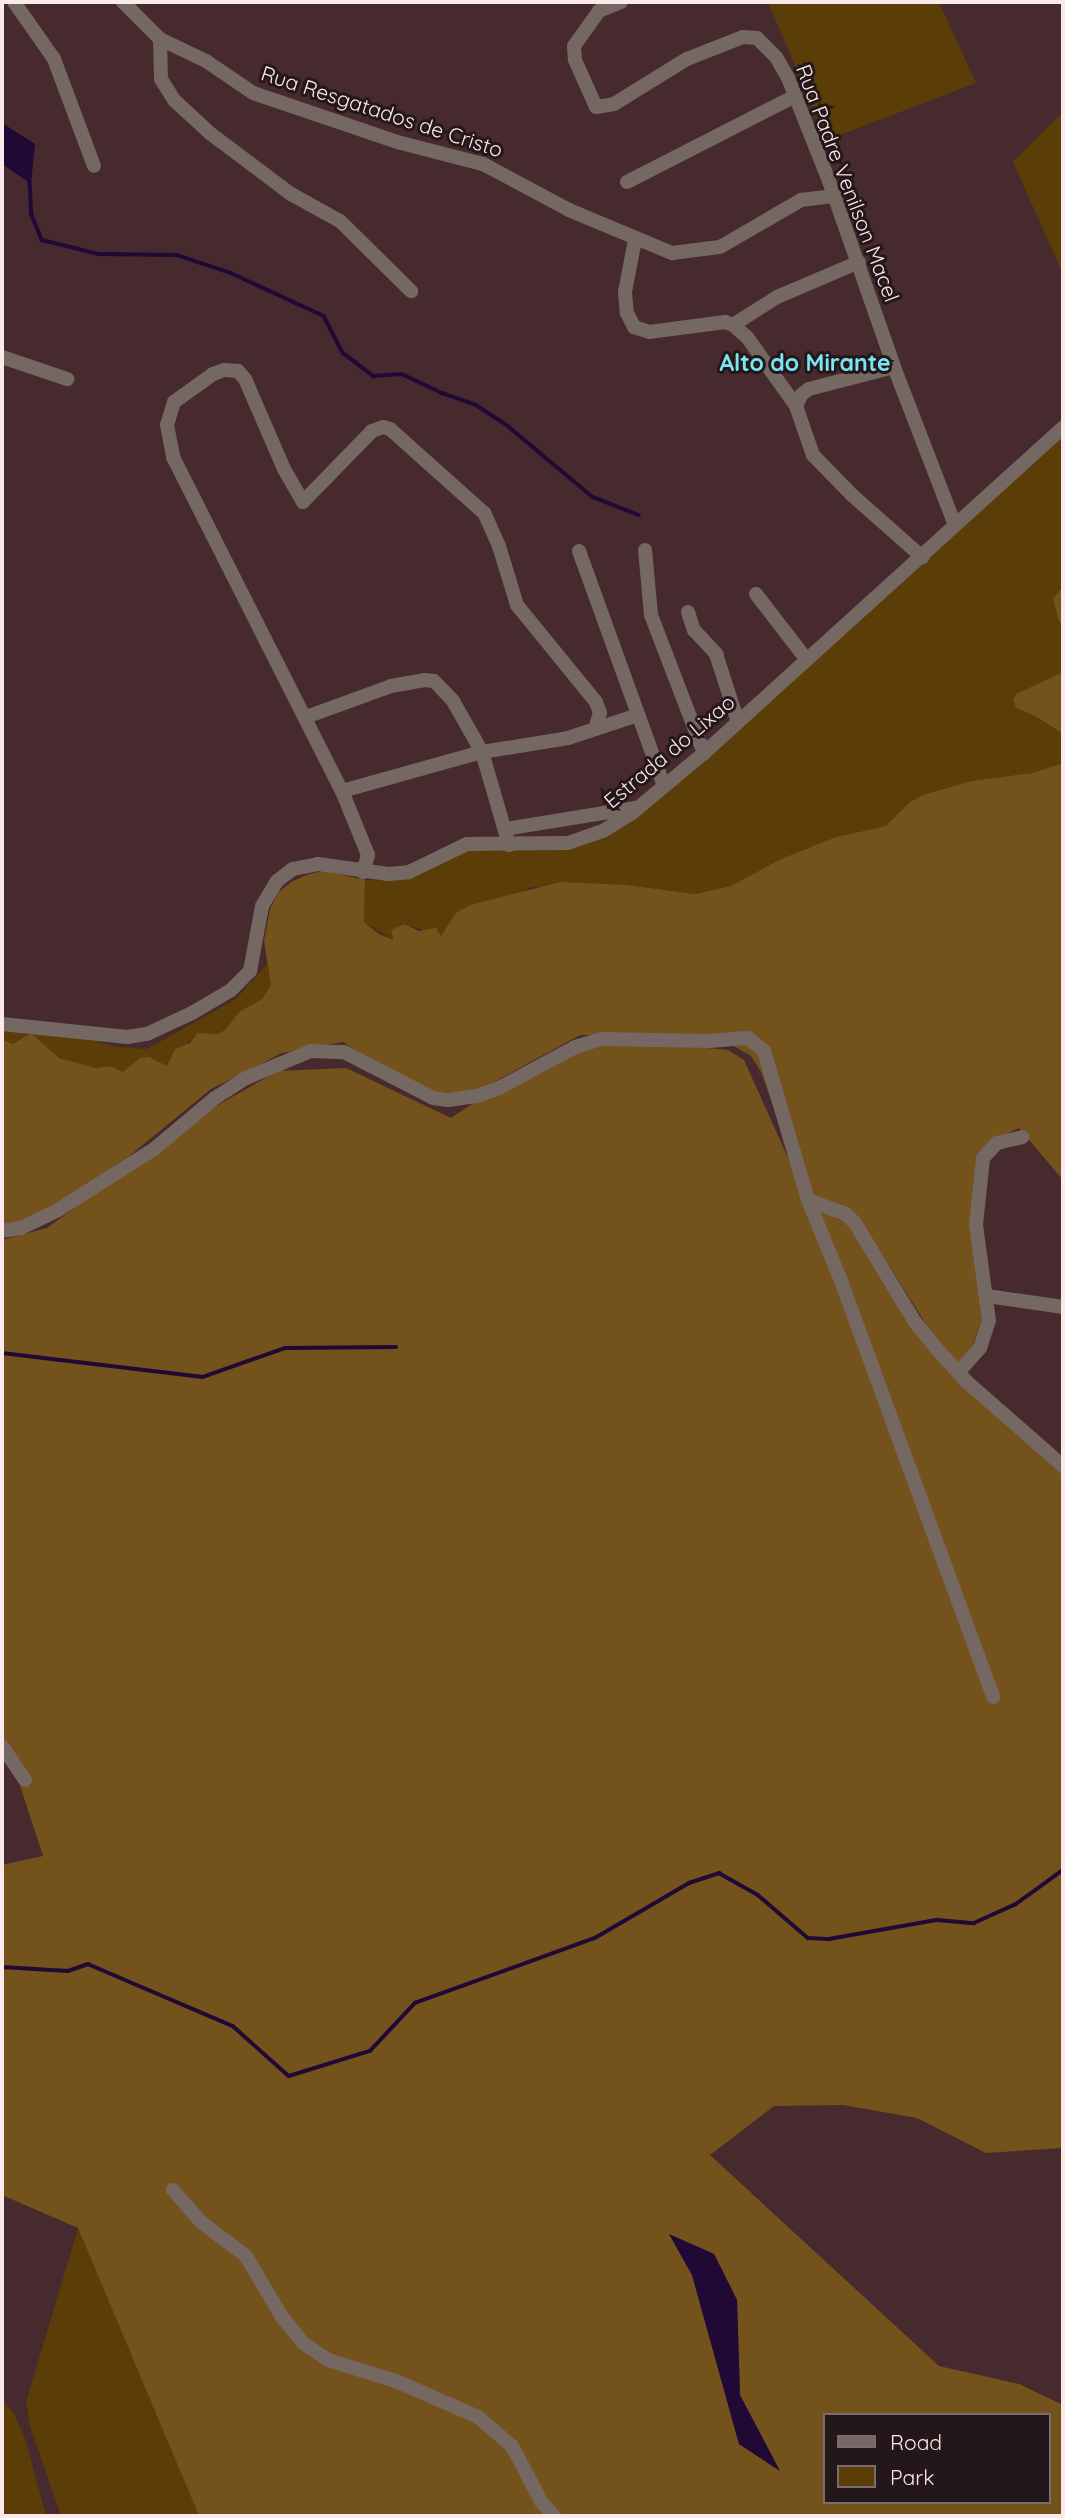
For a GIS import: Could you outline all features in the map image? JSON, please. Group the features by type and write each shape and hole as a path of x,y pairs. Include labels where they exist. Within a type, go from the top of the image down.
{"street":[{"path":"14,2 54,59 93,166"},
{"name":"Rua Resgatados de Cristo","path":"123,2 160,39 206,61 253,93 401,143 483,164 506,173 569,210 635,240 672,253 720,247 802,200 835,197"},
{"name":"Rua Padre Venilson Macel","path":"621,2 599,11 574,46 575,60 596,107 614,104 687,59 750,36 776,57 795,96 835,197 894,367 955,525"},
{"path":"160,39 162,79 174,100 211,134 291,194 340,221 411,291"},
{"path":"627,182 795,96"},
{"path":"635,240 625,292 627,313 634,327 649,332 725,323 733,325 747,337 796,406 813,455 852,495 922,557"},
{"path":"733,325 777,297 859,262"},
{"path":"2,357 67,379"},
{"path":"796,406 801,395 809,389 894,367"},
{"path":"363,872 368,855 342,791 173,457 168,438 169,411 174,402 202,381 224,370 237,371 245,379 284,469 303,502 372,431 383,427 477,503 493,529 517,605 573,670 596,702 600,713 595,729"},
{"name":"Estrada do Lixao","path":"2,1024 127,1037 167,1026 219,999 243,981 253,959 262,906 277,881 293,869 318,864 363,872 409,872 467,844 555,844 584,839 640,807 704,753 1063,426"},
{"path":"645,550 652,615 704,753"},
{"path":"579,551 664,786"},
{"path":"756,594 807,660"},
{"path":"688,611 694,630 716,654 738,722"},
{"path":"306,717 391,686 433,681 453,701 482,752 509,845"},
{"path":"342,791 482,752 568,738 638,715"},
{"path":"505,829 640,807"},
{"path":"2,1231 29,1225 58,1210 153,1149 215,1098 246,1078 311,1051 328,1050 351,1054 433,1098 448,1100 477,1096 499,1088 590,1041 619,1038 710,1041 748,1038 764,1051 808,1200 846,1294 993,1697"},
{"path":"958,1373 971,1361 986,1336 989,1321 988,1296 976,1225 983,1158 997,1143 1022,1138"},
{"path":"808,1200 846,1214 855,1223 915,1322 958,1373 1063,1466"},
{"path":"988,1296 1063,1307"},
{"path":"2,1746 25,1780"},
{"path":"173,2190 201,2222 246,2256 282,2317 303,2343 328,2360 396,2381 478,2417 512,2446 542,2503 554,2516"}],"green space":[{"path":"768,2 939,2 976,83 827,140"},
{"path":"1063,112 1063,274 1013,162"},
{"path":"1063,432 1063,591 1060,590 1059,621 1063,624 1063,672 1016,694 1013,700 1016,708 1037,717 1063,734 1063,763 1032,773 971,781 923,795 886,826 836,837 731,886 695,894 627,885 532,887 508,897 470,905 441,936 405,924 395,941 364,922 365,880 382,880 465,850 605,836"},
{"path":"268,963 271,985 262,999 239,1012 225,1030 217,1034 197,1033 167,1066 140,1058 123,1072 111,1066 96,1068 59,1058 31,1033 13,1044 2,1039 2,1028 69,1035 118,1047 147,1049 236,999"},
{"path":"78,2228 199,2516 61,2516 30,2426 26,2402"},
{"path":"2,2401 14,2413 26,2441 46,2516 2,2516"}],"shaded area":[{"path":"2,123 35,144 31,184 2,164"},
{"path":"1060,590 1063,591 1063,624 1059,621 1053,599"},
{"path":"1063,672 1063,734 1037,717 1016,708 1013,700 1016,694"},
{"path":"1063,763 1063,1180 1019,1128 995,1139 982,1150 975,1171 971,1224 982,1319 971,1351 959,1366 936,1340 868,1232 846,1210 806,1202 812,1214 815,1208 843,1217 860,1237 916,1322 958,1372 1063,1469 1063,2148 986,2153 917,2118 843,2105 774,2106 710,2155 939,2366 1019,2384 1063,2405 1063,2516 199,2516 78,2228 2,2195 2,1865 43,1856 13,1764 2,1745 2,1240 47,1228 204,1113 278,1071 346,1068 451,1118 516,1075 598,1038 728,1050 744,1060 806,1198 761,1072 751,1056 720,1038 580,1035 474,1093 432,1096 407,1085 343,1042 282,1053 211,1089 128,1157 33,1220 2,1226 2,1039 13,1044 31,1033 59,1058 96,1068 111,1066 123,1072 140,1058 149,1057 167,1066 175,1049 190,1043 197,1033 217,1034 225,1030 239,1012 262,999 271,985 264,941 270,909 278,893 291,882 309,874 324,871 365,880 364,922 379,934 394,940 391,930 405,924 419,931 436,928 441,936 456,913 470,905 560,882 627,885 695,894 731,886 779,860 836,837 886,826 910,802 923,795 971,781 1032,773","holes":["670,2235 714,2254 737,2300 740,2395 779,2470 739,2444 692,2275"]},
{"path":"669,2234 714,2254 737,2300 740,2395 780,2471 739,2444 692,2275"}],"waterway":[{"path":"30,182 32,215 42,240 99,254 177,255 231,273 324,316 343,353 374,376 402,374 476,405 508,426 593,497 639,515"},
{"path":"2,1353 203,1377 285,1348 396,1347"},
{"path":"2,1967 68,1971 88,1964 233,2026 289,2076 370,2051 415,2003 595,1938 689,1883 719,1873 758,1895 808,1938 829,1939 937,1920 974,1923 1016,1904 1063,1870"}],"district":[{"name":"Alto do Mirante","path":"805,363"}]}
